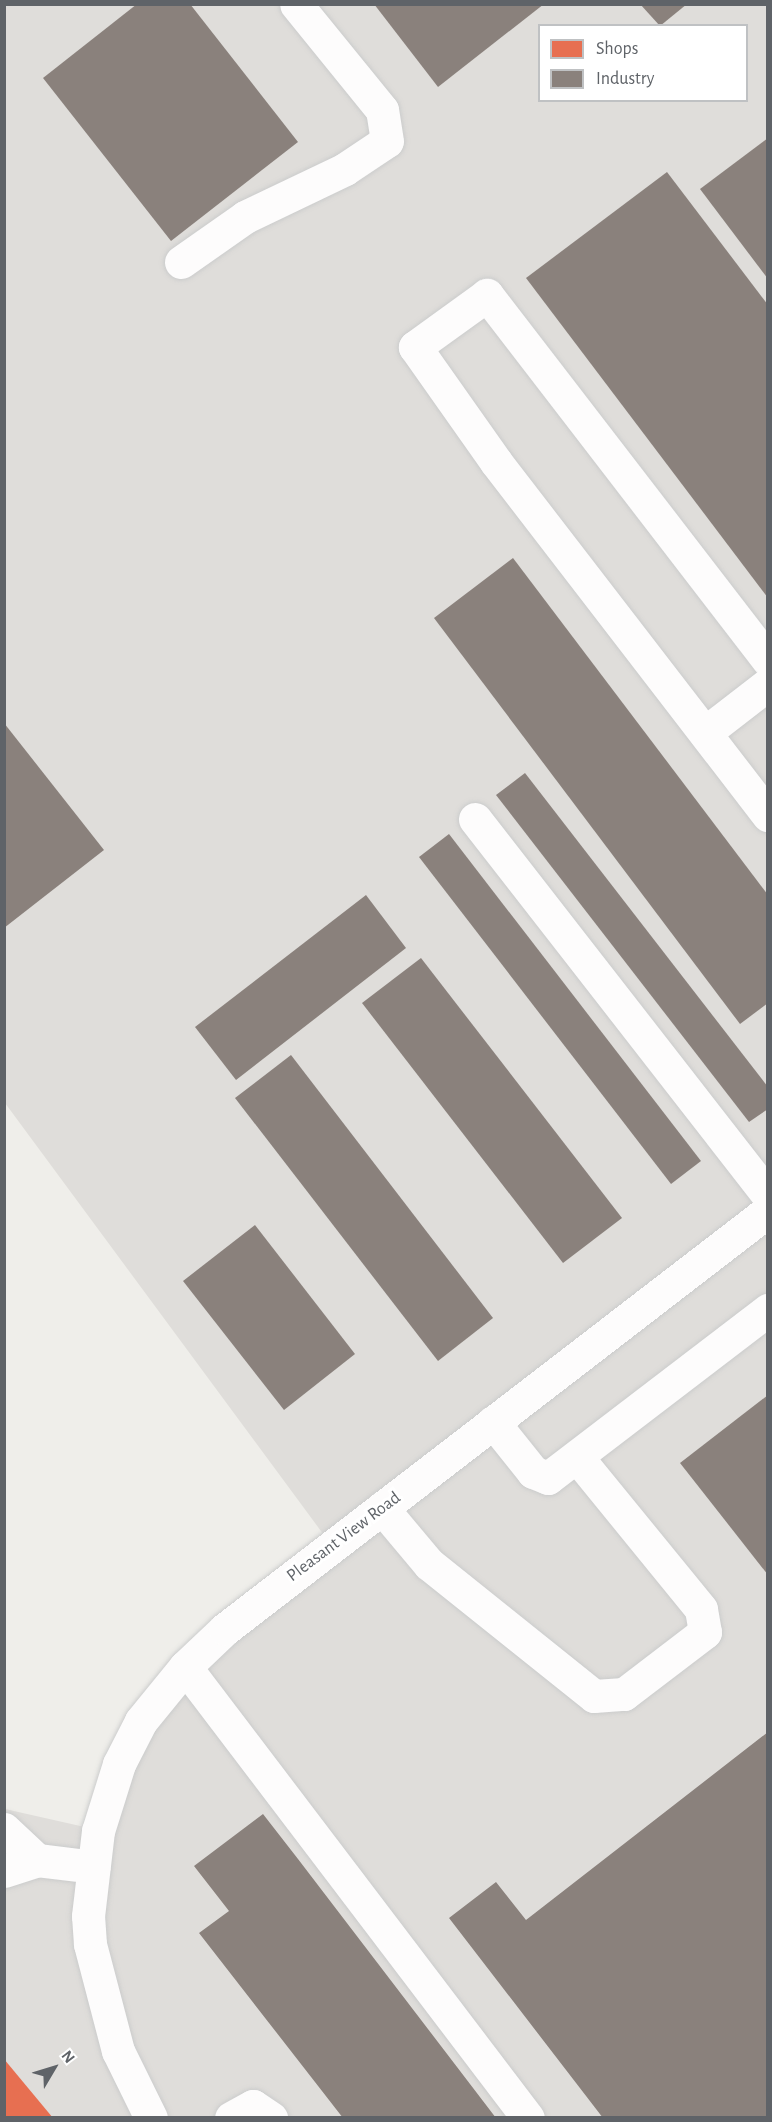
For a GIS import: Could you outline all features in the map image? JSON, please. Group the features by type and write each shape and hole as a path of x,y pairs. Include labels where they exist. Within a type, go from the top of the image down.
{"street":[{"path":"181,262 245,217 345,170 387,141 382,110 296,4"},
{"path":"768,660 487,295 415,347 496,462 768,815"},
{"path":"706,732 768,684"},
{"path":"475,819 768,1196"},
{"name":"Pleasant View Road","path":"151,2118 118,2051 97,1968 88,1917 98,1831 119,1764 141,1721 186,1668 225,1629 768,1211"},
{"path":"493,1422 533,1472 548,1478 768,1310"},
{"path":"382,1508 429,1564 594,1696 624,1694 705,1632 701,1609 577,1456"},
{"path":"186,1668 528,2118"},
{"path":"4,1829 37,1860"},
{"path":"4,1871 37,1860 94,1867"},
{"path":"231,2118 252,2106 271,2118"}],"shaded area":[{"path":"5,5 767,5 767,2117 5,2118 5,1809 98,1830 141,1721 332,1546 5,1103"}],"building: Shops":[{"path":"4,2059 53,2118 4,2118"}],"building: Industry":[{"path":"137,4 190,4 298,142 171,241 43,78"},
{"path":"374,4 544,4 438,87"},
{"path":"640,4 687,4 662,24 658,24"},
{"path":"768,138 768,279 700,189"},
{"path":"667,172 768,305 768,598 526,278"},
{"path":"513,558 768,895 768,1003 740,1024 434,618"},
{"path":"4,723 104,850 4,928"},
{"path":"525,773 768,1087 768,1109 749,1122 496,795"},
{"path":"449,834 701,1161 671,1184 419,857"},
{"path":"366,895 406,948 236,1080 195,1027"},
{"path":"421,958 622,1218 563,1263 362,1003"},
{"path":"291,1055 493,1318 438,1361 235,1098"},
{"path":"255,1225 355,1354 284,1410 183,1281"},
{"path":"768,1395 768,1575 680,1463"},
{"path":"768,1732 768,2118 603,2118 449,1918 496,1882 526,1920"},
{"path":"263,1814 496,2118 343,2118 199,1933 229,1911 194,1866"}]}
